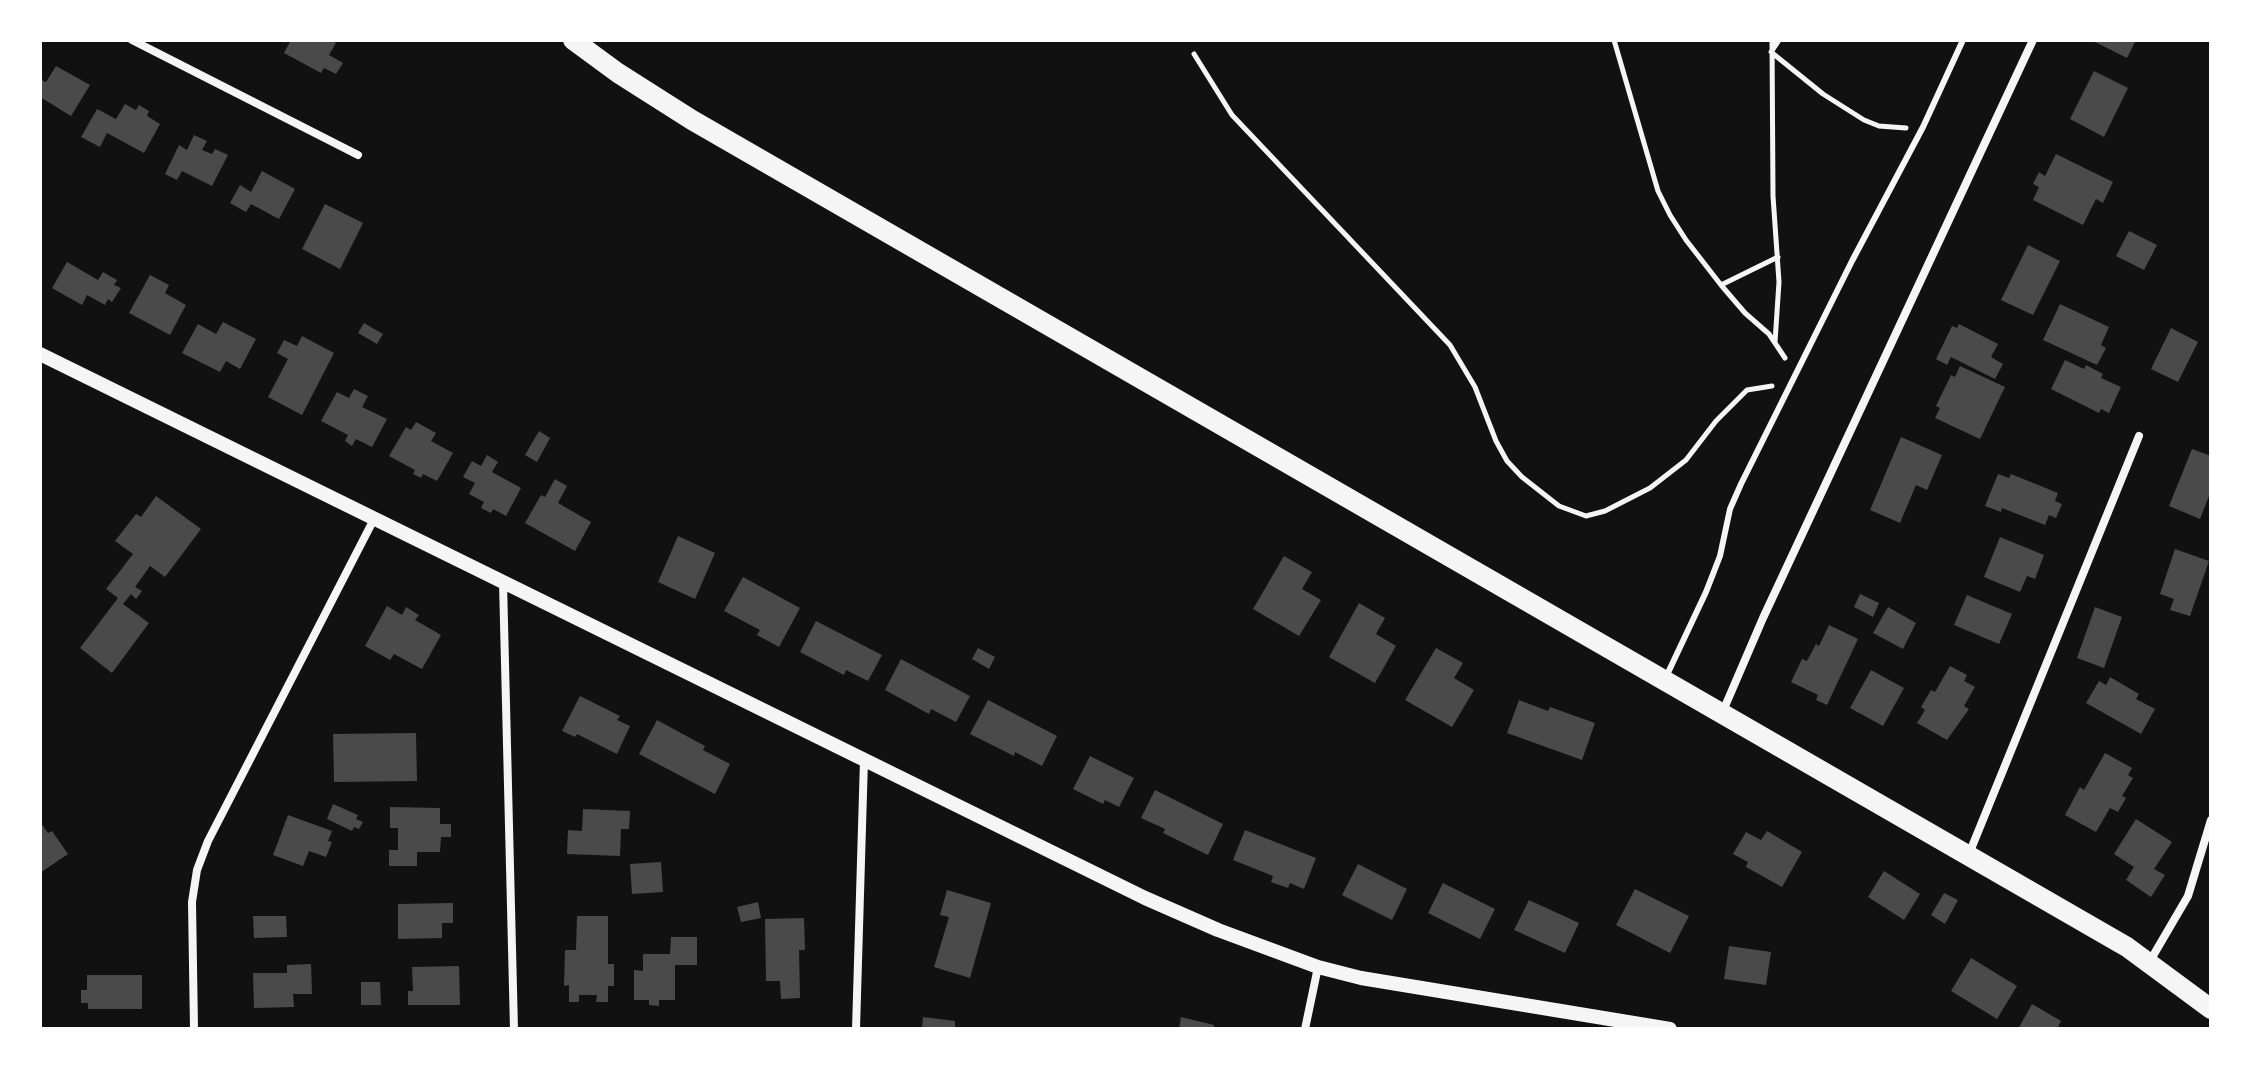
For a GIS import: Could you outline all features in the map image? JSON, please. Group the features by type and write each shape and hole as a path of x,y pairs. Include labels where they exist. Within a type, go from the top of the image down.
{"main road":[{"path":"573,40 692,120 2127,947 2211,1009"}],"street":[{"path":"132,40 358,155"},
{"path":"1722,713 1763,618 2033,40"},
{"path":"40,354 1169,909 1265,949 1318,967 1404,986 1670,1029"},
{"path":"1968,855 2139,436"},
{"path":"194,1029 192,902 197,870 208,841 374,519"},
{"path":"503,582 514,1029"},
{"path":"856,1029 864,760"},
{"path":"2149,963 2188,896 2211,820"},
{"path":"1305,1029 1318,967"}],"lane":[{"path":"1664,680 1715,568 1730,509 1852,261 1923,127 1963,40"}],"path":[{"path":"1194,54 1232,115 1450,345 1475,387 1507,461 1559,506 1586,516 1605,511 1650,488 1686,460 1716,421 1747,390 1791,384 1790,366 1775,343 1721,285 1686,240 1658,191 1614,40"},
{"path":"1772,40 1773,196 1779,282 1775,343"},
{"path":"1771,52 1779,40"},
{"path":"1771,52 1823,94 1864,120 1897,129 1923,127"},
{"path":"1721,285 1778,257"}],"building":[{"path":"291,40 331,40 336,43 329,55 343,63 336,74 324,68 321,73 284,53"},
{"path":"2091,40 2136,40 2127,58"},
{"path":"56,66 90,85 71,116 40,97 40,79 46,82"},
{"path":"2094,71 2128,88 2104,137 2070,119"},
{"path":"125,104 136,110 139,105 149,111 147,116 160,124 144,153 107,133 100,147 81,137 97,109 116,119"},
{"path":"194,135 207,141 202,150 212,154 215,149 228,155 212,186 182,171 177,180 165,174 179,145 187,150"},
{"path":"2056,154 2113,182 2103,203 2096,199 2083,225 2033,200 2039,187 2033,184 2039,172 2045,176"},
{"path":"262,171 295,189 279,219 251,204 246,212 230,203 240,185 251,192"},
{"path":"325,204 363,223 340,269 302,249"},
{"path":"2129,231 2157,245 2144,270 2116,256"},
{"path":"2028,245 2060,261 2033,315 2001,300"},
{"path":"67,262 98,280 103,272 117,280 114,285 121,288 112,302 108,299 105,305 87,295 82,305 52,288"},
{"path":"150,275 169,285 165,293 186,305 170,335 129,313"},
{"path":"2060,304 2109,327 2101,345 2106,348 2097,365 2043,340"},
{"path":"223,322 256,339 240,369 226,361 220,372 182,353 198,324 216,334"},
{"path":"364,323 383,334 377,344 358,333"},
{"path":"1959,324 1998,344 1991,357 2003,364 1995,379 1951,357 1947,365 1936,359 1952,326 1957,328"},
{"path":"2171,328 2198,342 2178,382 2151,369"},
{"path":"302,336 334,353 302,415 268,397 288,359 277,353 284,340 297,346"},
{"path":"2065,360 2084,369 2086,365 2103,374 2101,378 2121,387 2109,413 2101,409 2099,413 2051,389"},
{"path":"1960,366 2005,387 1980,439 1935,418 1940,408 1936,406 1951,375 1955,377"},
{"path":"354,389 368,396 362,407 387,419 372,447 356,439 352,446 345,441 348,435 321,421 337,392 349,398"},
{"path":"416,422 436,433 431,441 453,453 437,481 423,474 421,478 413,474 415,470 389,456 406,427 411,430"},
{"path":"539,431 550,438 537,462 525,455"},
{"path":"1901,437 1942,455 1927,490 1916,485 1900,523 1870,510"},
{"path":"2192,449 2211,456 2211,491 2200,519 2169,506"},
{"path":"487,455 498,462 492,472 521,488 506,516 493,509 491,513 481,508 484,502 469,494 475,483 463,477 472,461 481,466"},
{"path":"1998,474 2009,478 2011,474 2058,493 2055,501 2062,504 2056,518 2049,515 2045,525 2002,508 2001,512 1985,506"},
{"path":"555,479 567,486 558,503 591,522 575,551 525,523 541,495 545,497"},
{"path":"156,496 201,529 165,577 150,566 135,587 142,591 136,599 131,594 123,604 149,623 112,673 80,648 118,598 106,589 133,554 115,541 136,514 141,517"},
{"path":"678,536 715,553 695,599 658,582"},
{"path":"2000,537 2044,555 2035,579 2027,576 2020,592 1984,577"},
{"path":"2175,549 2209,561 2190,616 2170,610 2174,599 2160,594"},
{"path":"1284,556 1312,572 1302,589 1321,600 1299,636 1253,609"},
{"path":"743,577 800,608 779,647 757,635 760,630 724,611"},
{"path":"1860,594 1879,603 1873,617 1854,607"},
{"path":"1967,595 2012,614 1999,644 1954,625"},
{"path":"1359,603 1385,618 1376,634 1396,646 1375,683 1329,657"},
{"path":"387,606 402,615 406,607 419,615 415,620 441,635 422,669 394,654 390,660 365,646"},
{"path":"1888,607 1916,623 1903,649 1873,633"},
{"path":"2095,607 2122,617 2104,668 2077,658"},
{"path":"816,621 882,655 868,681 846,670 844,675 800,652"},
{"path":"1829,625 1858,639 1827,705 1816,700 1818,695 1791,682 1802,659 1807,661 1816,644 1819,646"},
{"path":"978,648 995,657 989,669 972,659"},
{"path":"1436,648 1463,663 1454,678 1474,690 1452,727 1405,700"},
{"path":"901,659 970,696 956,722 931,709 929,714 885,690"},
{"path":"1950,666 1967,675 1964,681 1975,687 1964,706 1969,709 1947,740 1917,723 1925,710 1921,707 1931,690 1935,692"},
{"path":"1871,670 1904,688 1883,726 1850,708"},
{"path":"2110,677 2139,694 2136,699 2155,709 2141,734 2086,703 2099,681 2106,685"},
{"path":"580,696 620,716 617,720 630,726 617,754 577,734 575,737 562,731"},
{"path":"988,700 1057,736 1042,766 970,734"},
{"path":"1519,700 1595,723 1582,760 1507,733"},
{"path":"657,720 705,746 703,750 730,764 715,794 639,754"},
{"path":"416,733 417,781 334,782 333,734"},
{"path":"2105,753 2132,768 2128,775 2133,778 2122,796 2126,798 2118,812 2110,808 2096,832 2065,815 2080,787 2084,790"},
{"path":"1090,756 1134,778 1119,807 1105,800 1103,804 1073,789"},
{"path":"1155,790 1223,824 1208,855 1163,833 1165,829 1141,818"},
{"path":"333,804 358,815 356,819 363,822 359,829 354,827 352,831 327,819"},
{"path":"390,807 440,808 440,824 451,824 451,837 441,837 440,852 417,852 417,866 389,866 389,850 398,850 398,828 390,828"},
{"path":"583,809 630,811 629,829 621,829 620,856 567,854 568,830 582,831"},
{"path":"288,815 332,831 328,841 332,842 326,857 309,851 303,866 273,855"},
{"path":"2136,819 2172,842 2154,869 2165,875 2151,897 2126,880 2134,867 2114,854"},
{"path":"40,822 48,833 52,831 68,854 40,873"},
{"path":"1245,830 1316,858 1304,889 1290,883 1288,888 1271,882 1273,876 1233,860"},
{"path":"1767,831 1802,852 1782,887 1746,867 1748,862 1733,854 1746,832 1761,840"},
{"path":"661,862 663,892 632,894 630,864"},
{"path":"1358,864 1407,889 1392,920 1342,895"},
{"path":"1884,871 1920,894 1904,920 1868,897"},
{"path":"1443,883 1495,909 1480,939 1428,913"},
{"path":"1635,889 1689,916 1670,953 1616,925"},
{"path":"947,890 991,903 970,978 934,967 949,917 940,915"},
{"path":"1944,893 1958,900 1945,924 1931,915"},
{"path":"1529,900 1579,923 1565,953 1514,930"},
{"path":"758,902 761,918 741,922 737,907"},
{"path":"453,903 453,923 442,923 442,938 398,939 398,904"},
{"path":"253,916 286,916 287,937 254,938"},
{"path":"577,916 608,916 608,964 614,964 614,986 608,986 608,1002 596,1002 597,995 579,995 579,1002 569,1002 569,985 564,986 565,950 576,950"},
{"path":"804,918 805,950 799,950 800,998 781,999 780,981 766,981 765,919"},
{"path":"671,937 697,937 697,965 675,965 675,1000 659,1000 659,1006 649,1005 649,1000 634,1000 634,970 643,971 643,954 670,954"},
{"path":"1729,946 1771,952 1766,985 1724,979"},
{"path":"1971,958 2017,986 1997,1019 1951,991"},
{"path":"311,964 312,994 293,994 294,1007 254,1008 253,973 287,973 287,965"},
{"path":"459,966 460,1005 408,1005 408,991 413,991 412,967"},
{"path":"87,975 142,975 142,1009 88,1009 88,1003 81,1003 81,990 87,990"},
{"path":"361,982 380,982 381,1005 361,1005"},
{"path":"2032,1004 2061,1021 2057,1029 2018,1029"},
{"path":"923,1017 955,1021 955,1029 922,1029"},
{"path":"1181,1017 1214,1025 1213,1029 1179,1029"}]}
